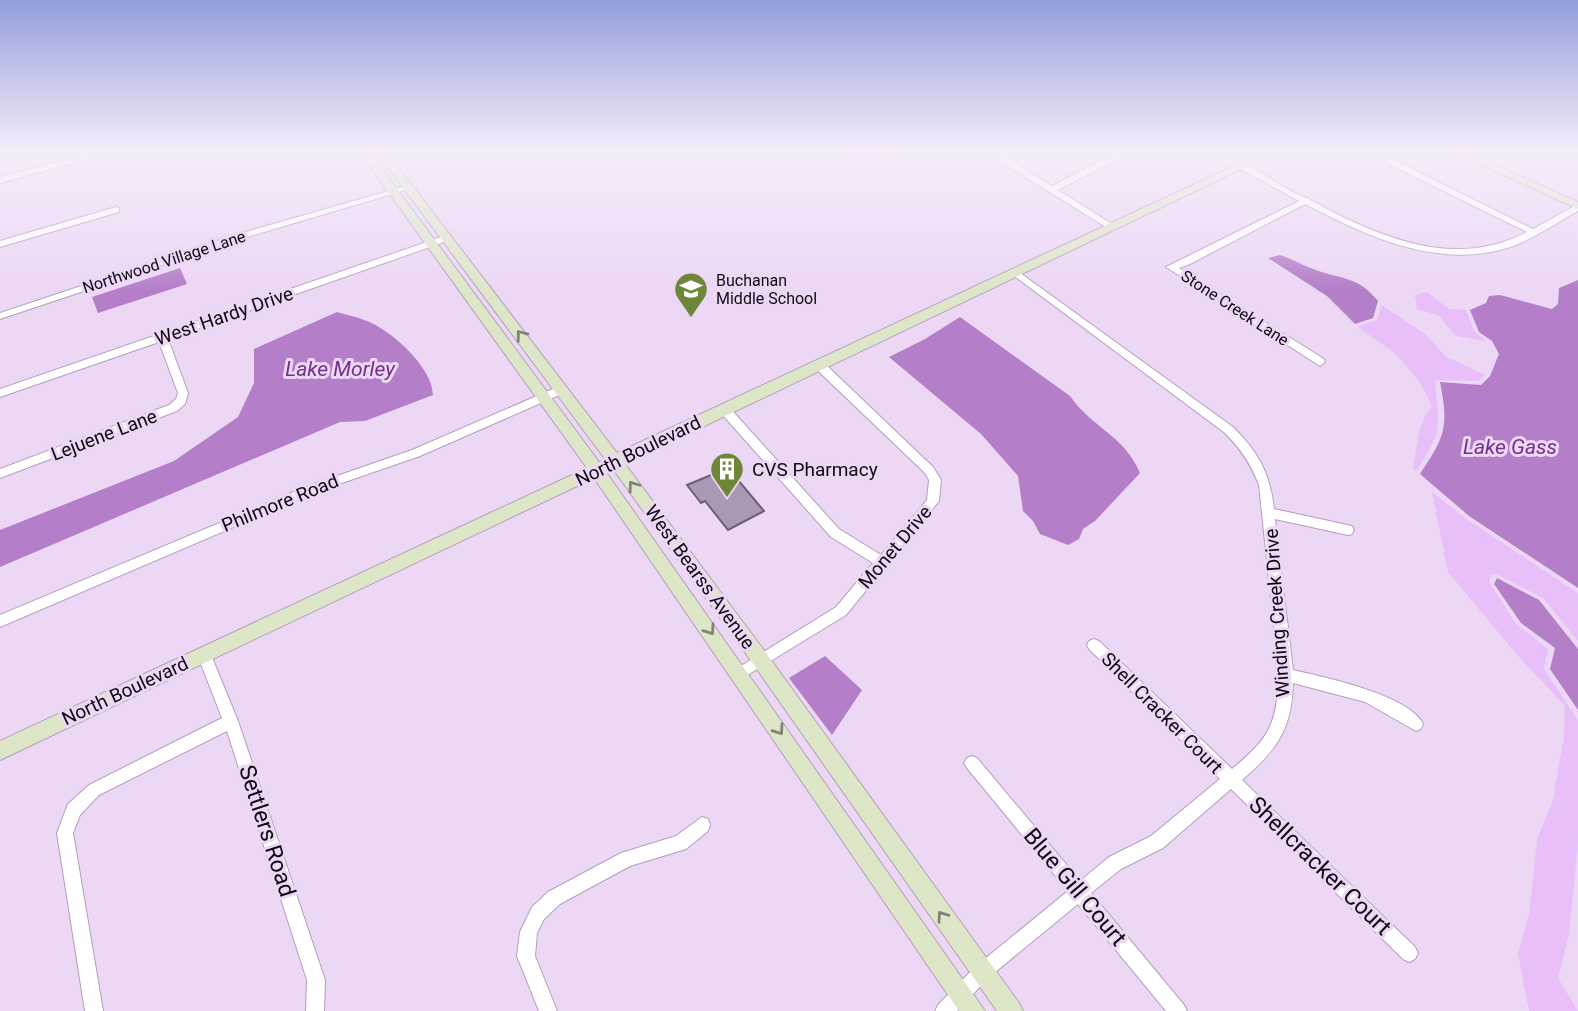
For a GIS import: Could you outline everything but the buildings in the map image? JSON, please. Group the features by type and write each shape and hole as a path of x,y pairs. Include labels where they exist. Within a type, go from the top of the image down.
{"main road":[{"name":"West Bearss Avenue","path":"399,197 741,673 967,1002"},
{"name":"West Bearss Avenue","path":"416,197 562,389 761,659 1011,1011"},
{"name":"North Boulevard","path":"0,751 1177,197"},
{"path":"1558,197 1578,206"}],"street":[{"name":"Northwood Village Lane","path":"0,316 231,239 377,197"},
{"path":"1063,197 1112,228"},
{"path":"1302,197 1381,238 1420,249 1488,249 1510,243 1578,206"},
{"path":"1462,197 1533,232"},
{"name":"Stone Creek Lane","path":"1307,200 1187,262 1171,267 1320,362"},
{"path":"0,244 116,210"},
{"name":"West Hardy Drive","path":"0,393 447,238"},
{"name":"Winding Creek Drive","path":"944,1011 967,1002 982,972 1078,892 1115,863 1157,842 1261,755 1277,732 1285,704 1286,675 1265,485 1246,447 1229,430 1016,273"},
{"path":"478,305 494,299"},
{"name":"Lejuene Lane","path":"0,474 173,408 181,401 183,393 162,337"},
{"name":"Monet Drive","path":"741,673 820,627 841,611 933,501 935,480 929,470 819,365"},
{"name":"Philmore Road","path":"0,621 309,490 416,453 562,389"},
{"path":"724,409 835,533 882,562"},
{"path":"1269,513 1348,530"},
{"name":"Shell Cracker Court","path":"1094,645 1230,780"},
{"name":"Settlers Road","path":"204,654 231,721 316,980 315,1011"},
{"path":"1286,675 1371,695 1394,707 1416,724"},
{"path":"94,1011 65,833 74,810 94,790 231,721"},
{"name":"Blue Gill Court","path":"972,763 1178,1011"},
{"name":"Shellcracker Court","path":"1230,780 1409,953"},
{"path":"548,1011 526,956 529,932 538,914 554,898 627,859 680,843 702,825"}],"shaded area":[{"path":"1427,292 1449,309 1466,310 1474,331 1486,341 1456,336 1438,315 1417,309 1415,295"},
{"path":"1382,305 1426,335 1445,356 1485,375 1478,381 1435,380 1438,428 1416,471 1413,468 1419,435 1427,412 1432,406 1419,381 1396,354 1358,327 1377,320"},
{"path":"1432,492 1465,518 1578,593 1578,641 1543,598 1496,574 1492,574 1489,582 1516,624 1548,649 1544,669 1578,720 1578,844 1569,934 1558,978 1578,1011 1529,1011 1518,953 1529,916 1537,840 1553,800 1564,736 1565,706 1518,656 1448,572"}],"water":[{"path":"1280,255 1364,287 1378,301 1373,318 1355,324 1327,296 1268,258"},
{"path":"180,268 187,284 98,313 92,297"},
{"name":"Lake Gass","path":"1578,280 1578,588 1469,516 1420,474 1443,431 1444,410 1440,382 1481,385 1490,376 1499,354 1492,341 1479,332 1470,310 1486,303 1489,296 1500,295 1552,309 1558,304 1559,288"},
{"name":"Lake Morley","path":"337,312 374,324 397,340 426,373 433,395 365,421 340,422 0,567 0,530 174,461 238,417 254,383 254,349"},
{"path":"960,317 1070,396 1078,407 1125,449 1140,473 1095,521 1083,529 1079,539 1068,545 1040,534 1023,511 1018,476 981,434 889,357"},
{"path":"1497,578 1539,600 1578,649 1578,710 1550,669 1555,648 1521,623 1494,584"},
{"path":"825,656 862,690 832,735 789,678"}],"place":[{"name":"Buchanan Middle School","path":"691,319"},
{"name":"CVS Pharmacy","path":"727,499"}]}
